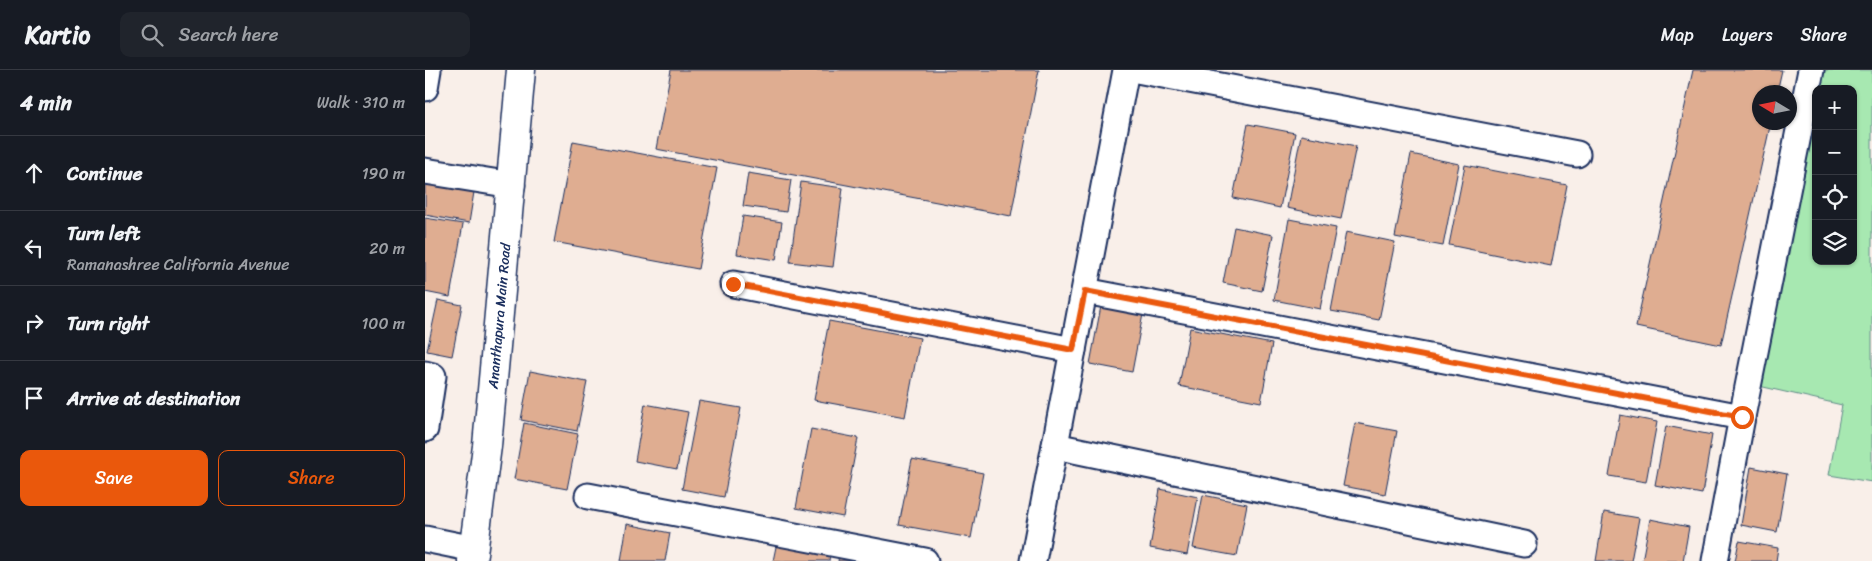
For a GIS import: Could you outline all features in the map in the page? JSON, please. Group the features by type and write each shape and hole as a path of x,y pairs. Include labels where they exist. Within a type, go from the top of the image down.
{"street":[{"path":"425,88 428,70"},
{"name":"Ananthapura Main Road","path":"473,555 487,446 521,70"},
{"path":"1033,561 1126,70"},
{"path":"1137,70 1577,154"},
{"path":"1715,561 1811,70"},
{"path":"425,171 512,185"},
{"path":"733,284 1073,350"},
{"path":"1085,291 1742,417"},
{"path":"425,374 433,376 425,428"},
{"path":"1055,446 1523,544"},
{"path":"588,496 925,561"},
{"path":"425,539 473,555"}],"green space":[{"path":"1819,70 1872,70 1872,482 1829,475 1842,405 1759,386 1812,107 1812,265 1857,265 1857,85 1816,85"}],"building":[{"path":"671,70 1039,70 1011,216 656,149"},
{"path":"1693,70 1782,70 1779,85 1752,85 1752,130 1769,130 1721,345 1636,327"},
{"path":"1248,124 1295,133 1280,208 1233,198"},
{"path":"1301,135 1356,146 1341,219 1287,208"},
{"path":"573,141 717,168 698,269 554,242"},
{"path":"1411,154 1459,164 1443,246 1395,237"},
{"path":"1465,165 1567,185 1551,266 1449,245"},
{"path":"748,173 791,180 786,212 743,206"},
{"path":"801,182 843,188 833,267 790,262"},
{"path":"425,183 474,192 469,223 425,215"},
{"path":"743,216 782,222 776,260 737,254"},
{"path":"425,218 463,224 450,297 425,292"},
{"path":"1289,219 1336,228 1320,309 1274,300"},
{"path":"1234,227 1273,235 1262,291 1223,283"},
{"path":"1346,232 1395,242 1379,320 1331,311"},
{"path":"438,300 462,305 452,356 427,351"},
{"path":"1101,306 1143,314 1132,372 1090,364"},
{"path":"829,321 920,338 905,417 814,400"},
{"path":"1190,328 1272,344 1261,402 1179,386"},
{"path":"530,371 587,382 577,431 521,420"},
{"path":"699,401 741,408 724,497 682,489"},
{"path":"645,404 688,412 677,469 635,461"},
{"path":"1620,415 1657,422 1646,482 1609,476"},
{"path":"524,423 578,434 567,489 514,479"},
{"path":"1355,423 1397,431 1385,494 1343,486"},
{"path":"1666,426 1712,435 1702,494 1655,485"},
{"path":"811,429 858,438 843,517 796,508"},
{"path":"912,459 983,473 971,538 899,525"},
{"path":"1751,467 1787,474 1777,532 1741,525"},
{"path":"1160,489 1198,497 1187,555 1150,548"},
{"path":"1203,495 1247,504 1237,556 1193,548"},
{"path":"1604,512 1639,518 1631,561 1596,561"},
{"path":"1650,519 1689,527 1683,561 1642,561"},
{"path":"627,524 670,533 665,561 621,561"},
{"path":"1739,541 1778,548 1776,561 1735,561"},
{"path":"777,542 830,552 829,561 773,561"},
{"path":"839,555 873,561 838,561"}],"route":[{"path":"733,284 1073,350 1085,291 1742,417"}]}
